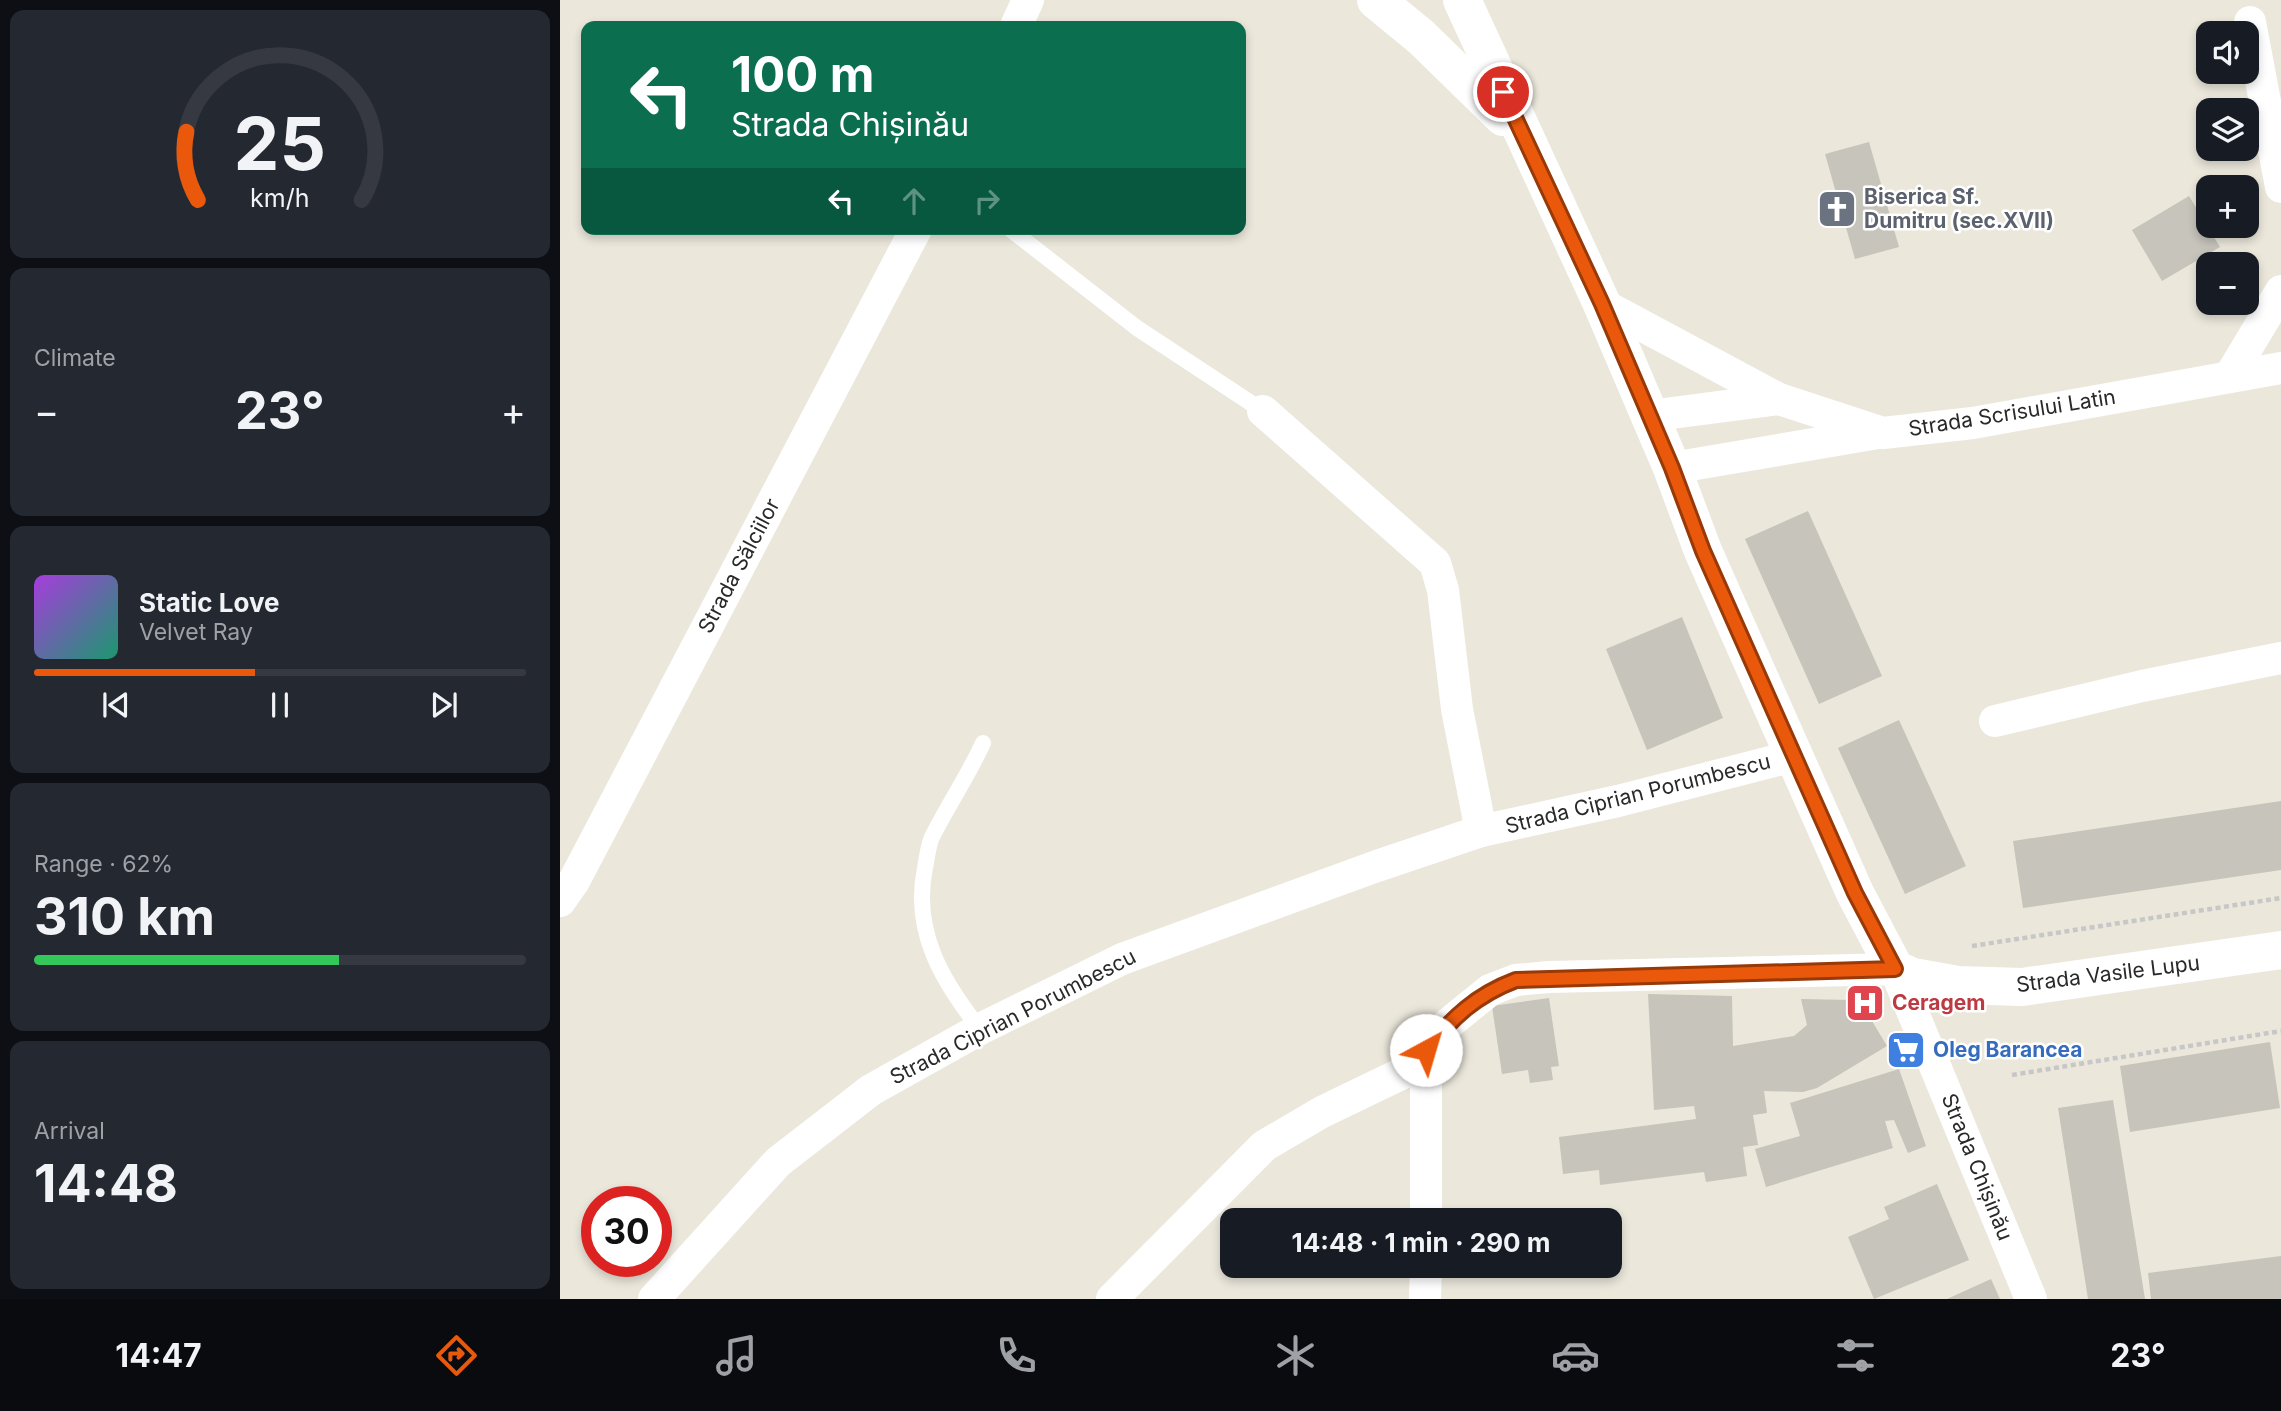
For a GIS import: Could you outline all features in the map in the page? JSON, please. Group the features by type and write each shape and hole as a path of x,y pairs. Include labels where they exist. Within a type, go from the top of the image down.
{"main road":[{"path":"1376,0 1475,88 1526,142"},
{"name":"Strada Chișinău","path":"1462,0 1602,304 1672,468 1703,551 1855,893 1895,969"},
{"name":"Strada Vasile Lupu","path":"1895,969 1913,977 1958,985 2022,987 2281,950"}],"street":[{"path":"1018,21 1028,0"},
{"path":"2259,70 2281,187"},
{"name":"Strada Sălciilor","path":"560,901 574,881 913,235"},
{"path":"2230,376 2281,291"},
{"name":"Strada Scrisului Latin","path":"1602,304 1779,399 1883,433 1973,423 2281,368"},
{"path":"1649,416 1779,399"},
{"name":"Strada Ciprian Porumbescu","path":"1263,411 1434,564 1443,590 1457,709 1481,831"},
{"path":"1672,468 1883,433"},
{"path":"1994,721 2142,686 2281,659"},
{"name":"Strada Ciprian Porumbescu","path":"654,1299 778,1162 871,1090 980,1029 1122,959 1481,831 1618,801 1794,756"},
{"path":"1112,1299 1264,1146 1322,1112 1407,1071 1467,1005 1490,990 1516,980 1895,969"},
{"name":"Strada Chișinău","path":"1895,969 2031,1299"},
{"path":"1426,1050 1426,1208"},
{"path":"1425,1299 1426,1278"}],"lane":[{"path":"1018,235 1137,328 1263,411"},
{"path":"980,1029 949,990 927,935 919,897 931,839 967,780 983,743"}],"path":[{"path":"1972,946 2281,898"},
{"path":"2012,1074 2281,1031"}],"building":[{"path":"1869,142 1899,247 1855,259 1825,154"},
{"path":"2189,196 2196,208 2196,238 2215,238 2220,247 2211,252 2196,252 2196,261 2162,281 2132,230"},
{"path":"1808,511 1882,676 1819,704 1745,539"},
{"path":"1682,617 1723,718 1647,750 1606,649"},
{"path":"1899,720 1966,866 1905,894 1838,748"},
{"path":"2281,801 2281,870 2023,908 2013,841"},
{"path":"1648,994 1732,996 1733,1046 1794,1036 1807,1025 1801,999 1851,1000 1863,1006 1887,1046 1817,1088 1803,1092 1764,1091 1767,1113 1753,1115 1758,1145 1743,1147 1747,1176 1706,1182 1704,1172 1600,1185 1599,1170 1563,1174 1559,1137 1696,1119 1694,1106 1654,1110"},
{"path":"1549,998 1559,1066 1551,1067 1553,1080 1530,1083 1528,1070 1502,1074 1492,1006"},
{"path":"2270,1042 2280,1108 2130,1132 2120,1066"},
{"path":"1899,1069 1926,1146 1908,1153 1894,1120 1885,1121 1893,1148 1766,1187 1755,1149 1800,1136 1790,1103"},
{"path":"2113,1100 2145,1299 2088,1299 2058,1108"},
{"path":"1937,1184 1969,1260 1874,1299 1848,1237 1889,1219 1884,1207"},
{"path":"2281,1256 2281,1299 2151,1299 2148,1273"},
{"path":"1991,1279 2000,1299 1947,1299"}],"place":[{"name":"Biserica Sf. Dumitru (sec.XVII)","path":"1837,209"},
{"name":"Ceragem","path":"1865,1003"},
{"name":"Oleg Barancea","path":"1906,1050"}],"route":[{"path":"1426,1050 1467,1005 1490,990 1516,980 1895,969 1855,893 1703,551 1672,468 1602,304 1503,92"}]}
